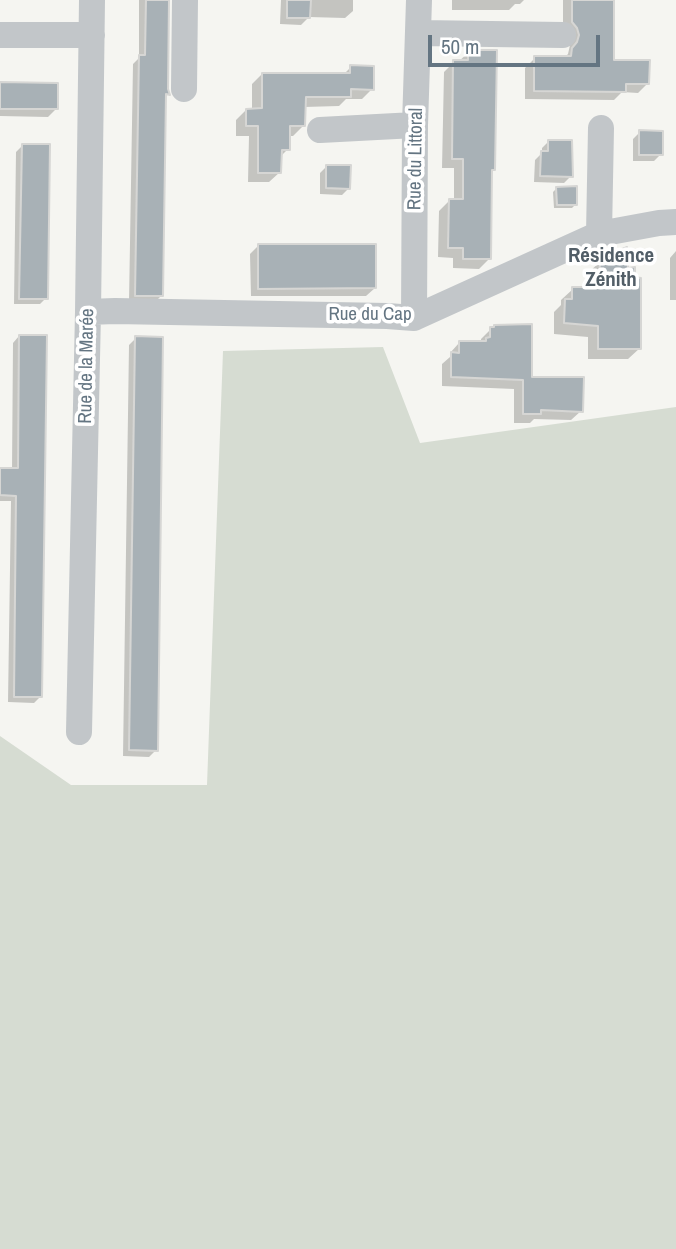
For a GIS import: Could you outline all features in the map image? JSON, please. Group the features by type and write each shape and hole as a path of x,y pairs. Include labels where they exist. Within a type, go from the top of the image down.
{"street":[{"name":"Rue de la Marée","path":"79,732 92,0"},
{"path":"184,89 185,0"},
{"name":"Rue du Littoral","path":"414,318 419,0"},
{"path":"419,33 563,35"},
{"path":"0,35 92,35"},
{"path":"320,130 415,125"},
{"path":"599,234 601,128"},
{"name":"Rue du Cap","path":"88,313 128,311 414,318 599,234 676,222"}],"shaded area":[{"path":"383,347 420,443 676,407 676,1249 0,1249 0,736 71,785 207,785 223,351"}],"building":[{"path":"146,0 169,0 170,95 166,94 163,296 135,296 139,55 145,55"},
{"path":"287,0 311,0 310,18 287,18"},
{"path":"572,0 614,0 614,60 650,60 649,84 626,84 626,92 534,91 534,56 571,56 572,48 577,42 579,35 572,22"},
{"path":"468,50 497,50 491,259 463,259 463,248 448,248 449,199 463,199 463,159 452,159 453,60 468,60"},
{"path":"350,65 374,66 374,90 351,89 351,97 306,97 305,126 290,126 290,150 282,150 281,173 258,173 258,126 246,126 246,109 262,108 262,73 350,73"},
{"path":"0,82 58,83 58,109 0,109"},
{"path":"639,130 663,131 663,155 639,155"},
{"path":"548,140 572,140 573,177 540,176 541,151 548,151"},
{"path":"22,144 50,144 48,299 19,299"},
{"path":"326,165 351,165 350,189 326,188"},
{"path":"577,186 577,205 557,205 556,187"},
{"path":"258,244 376,244 376,288 258,289"},
{"path":"627,247 628,268 635,267 635,277 641,278 641,349 598,349 598,326 564,323 565,299 572,299 572,287 599,287 600,259"},
{"path":"532,324 532,377 584,377 583,412 541,410 541,414 523,414 523,380 451,377 451,352 459,353 459,341 486,341 486,338 490,337 490,327 494,325"},
{"path":"19,335 47,335 42,697 14,697 16,496 0,495 0,468 18,468"},
{"path":"135,336 163,337 158,751 129,750"}],"district":[{"name":"Résidence Zénith","path":"611,268"}]}
